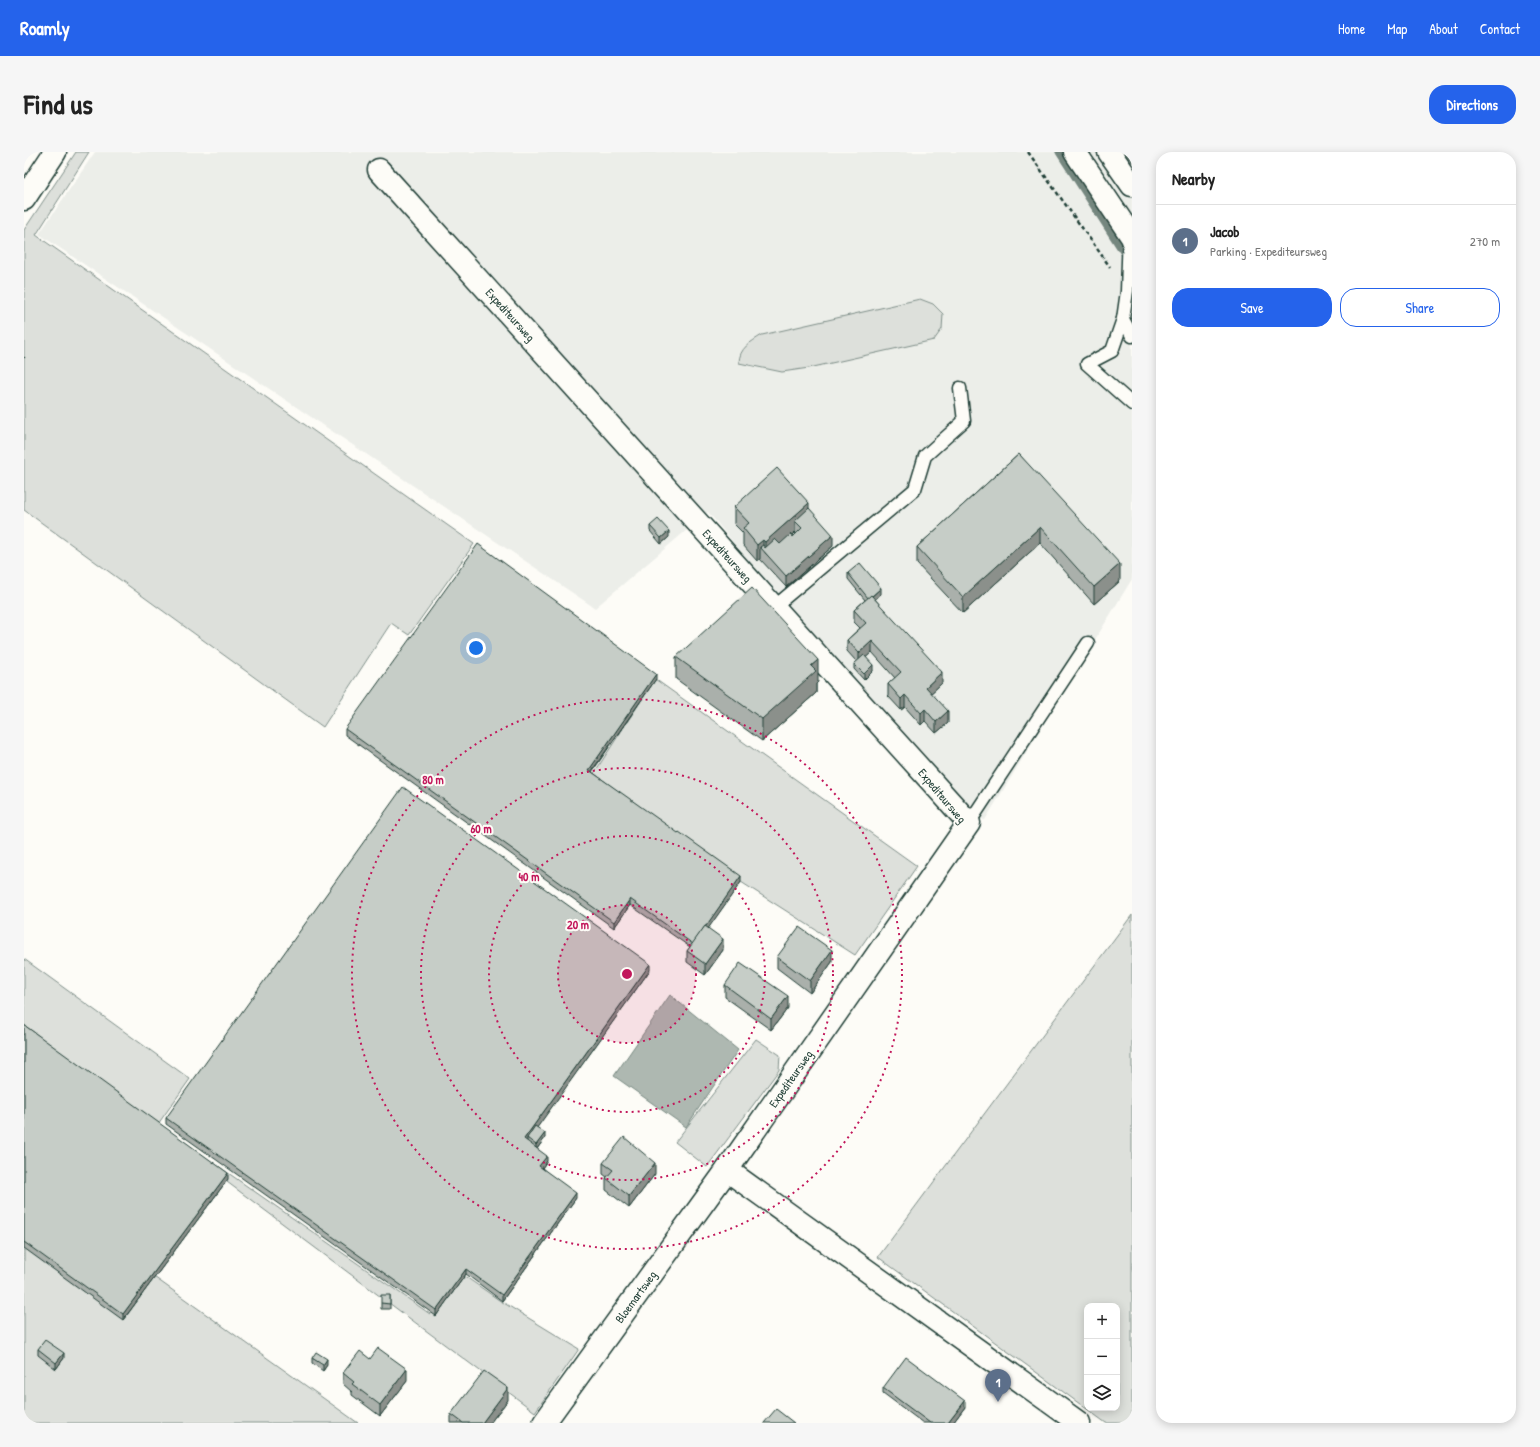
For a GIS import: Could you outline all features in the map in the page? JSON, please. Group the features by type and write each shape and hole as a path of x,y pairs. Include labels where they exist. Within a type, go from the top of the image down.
{"street":[{"path":"24,199 55,152"},
{"path":"1075,152 1130,234"},
{"path":"1109,152 1132,185"},
{"name":"Expediteursweg","path":"379,170 969,824 727,1170"},
{"path":"727,1170 1079,1423"},
{"name":"Bloemartsweg","path":"544,1423 727,1170"}],"lane":[{"path":"1130,234 1127,291 1123,318 1112,351 1087,364 1132,404"},
{"path":"1123,318 1132,336"},
{"path":"774,607 915,488 925,456 964,421 960,388"},
{"path":"969,824 1088,643"}],"path":[{"path":"1028,152 1127,291"}],"shaded area":[{"path":"76,152 89,152 36,235 474,544 409,635 391,623 323,727 24,510 24,230"},
{"path":"95,152 1132,152 1132,579 985,820 975,818 906,749 708,512 595,608 39,234"},
{"path":"920,299 933,304 943,314 942,329 934,340 809,368 782,372 739,363 743,349 762,335"},
{"path":"655,679 917,866 855,955 677,841 591,778"},
{"path":"1132,915 1132,1423 1106,1423 1090,1411 1120,1411 1120,1303 1084,1303 1084,1407 878,1257"},
{"path":"24,959 190,1079 158,1124 430,1314 463,1275 499,1300 579,1349 535,1412 223,1179 24,1035"},
{"path":"670,995 738,1050 686,1127 614,1076"},
{"path":"756,1039 780,1055 779,1070 707,1167 675,1142"},
{"path":"24,1238 128,1314 154,1277 358,1423 24,1423"}],"building":[{"path":"1019,454 1120,564 1094,587 1040,527 963,597 917,547"},
{"path":"777,468 809,503 765,542 763,540 757,545 743,528 749,523 734,507"},
{"path":"809,508 833,535 786,576 760,547 763,545 765,548 775,539 780,544 791,534 793,537 802,528 795,521"},
{"path":"658,519 669,531 661,538 650,526"},
{"path":"478,544 656,674 589,770 741,876 693,944 630,899 614,922 345,729"},
{"path":"860,563 881,588 868,598 848,573"},
{"path":"752,588 818,660 811,666 816,671 762,719 676,657"},
{"path":"871,595 942,672 926,687 948,711 936,722 925,709 921,713 905,695 901,699 888,684 901,672 872,641 859,653 847,640 866,623 854,610"},
{"path":"864,655 873,665 864,674 854,664"},
{"path":"403,787 650,964 524,1139 547,1156 539,1166 576,1193 502,1295 466,1269 436,1310 166,1118"},
{"path":"705,926 723,939 705,964 687,951"},
{"path":"799,927 832,950 810,981 777,957"},
{"path":"740,963 788,996 771,1019 725,985"},
{"path":"24,1025 228,1173 123,1314 24,1242"},
{"path":"535,1126 545,1133 536,1145 527,1138"},
{"path":"624,1137 655,1163 629,1196 606,1178 613,1170 603,1163"},
{"path":"381,1295 390,1295 390,1304 381,1303"},
{"path":"45,1340 64,1353 56,1363 38,1349"},
{"path":"378,1348 407,1369 380,1405 352,1384 354,1382 343,1373 360,1351 370,1359"},
{"path":"316,1352 327,1359 323,1365 312,1358"},
{"path":"906,1357 965,1401 948,1423 930,1423 883,1388"},
{"path":"484,1371 508,1388 482,1423 463,1423 451,1414"},
{"path":"776,1409 794,1423 764,1423"}],"waterway":[{"path":"1059,152 1127,258"},
{"path":"1127,152 1132,159"}],"place":[{"name":"Jacob","path":"998,1402"}]}
